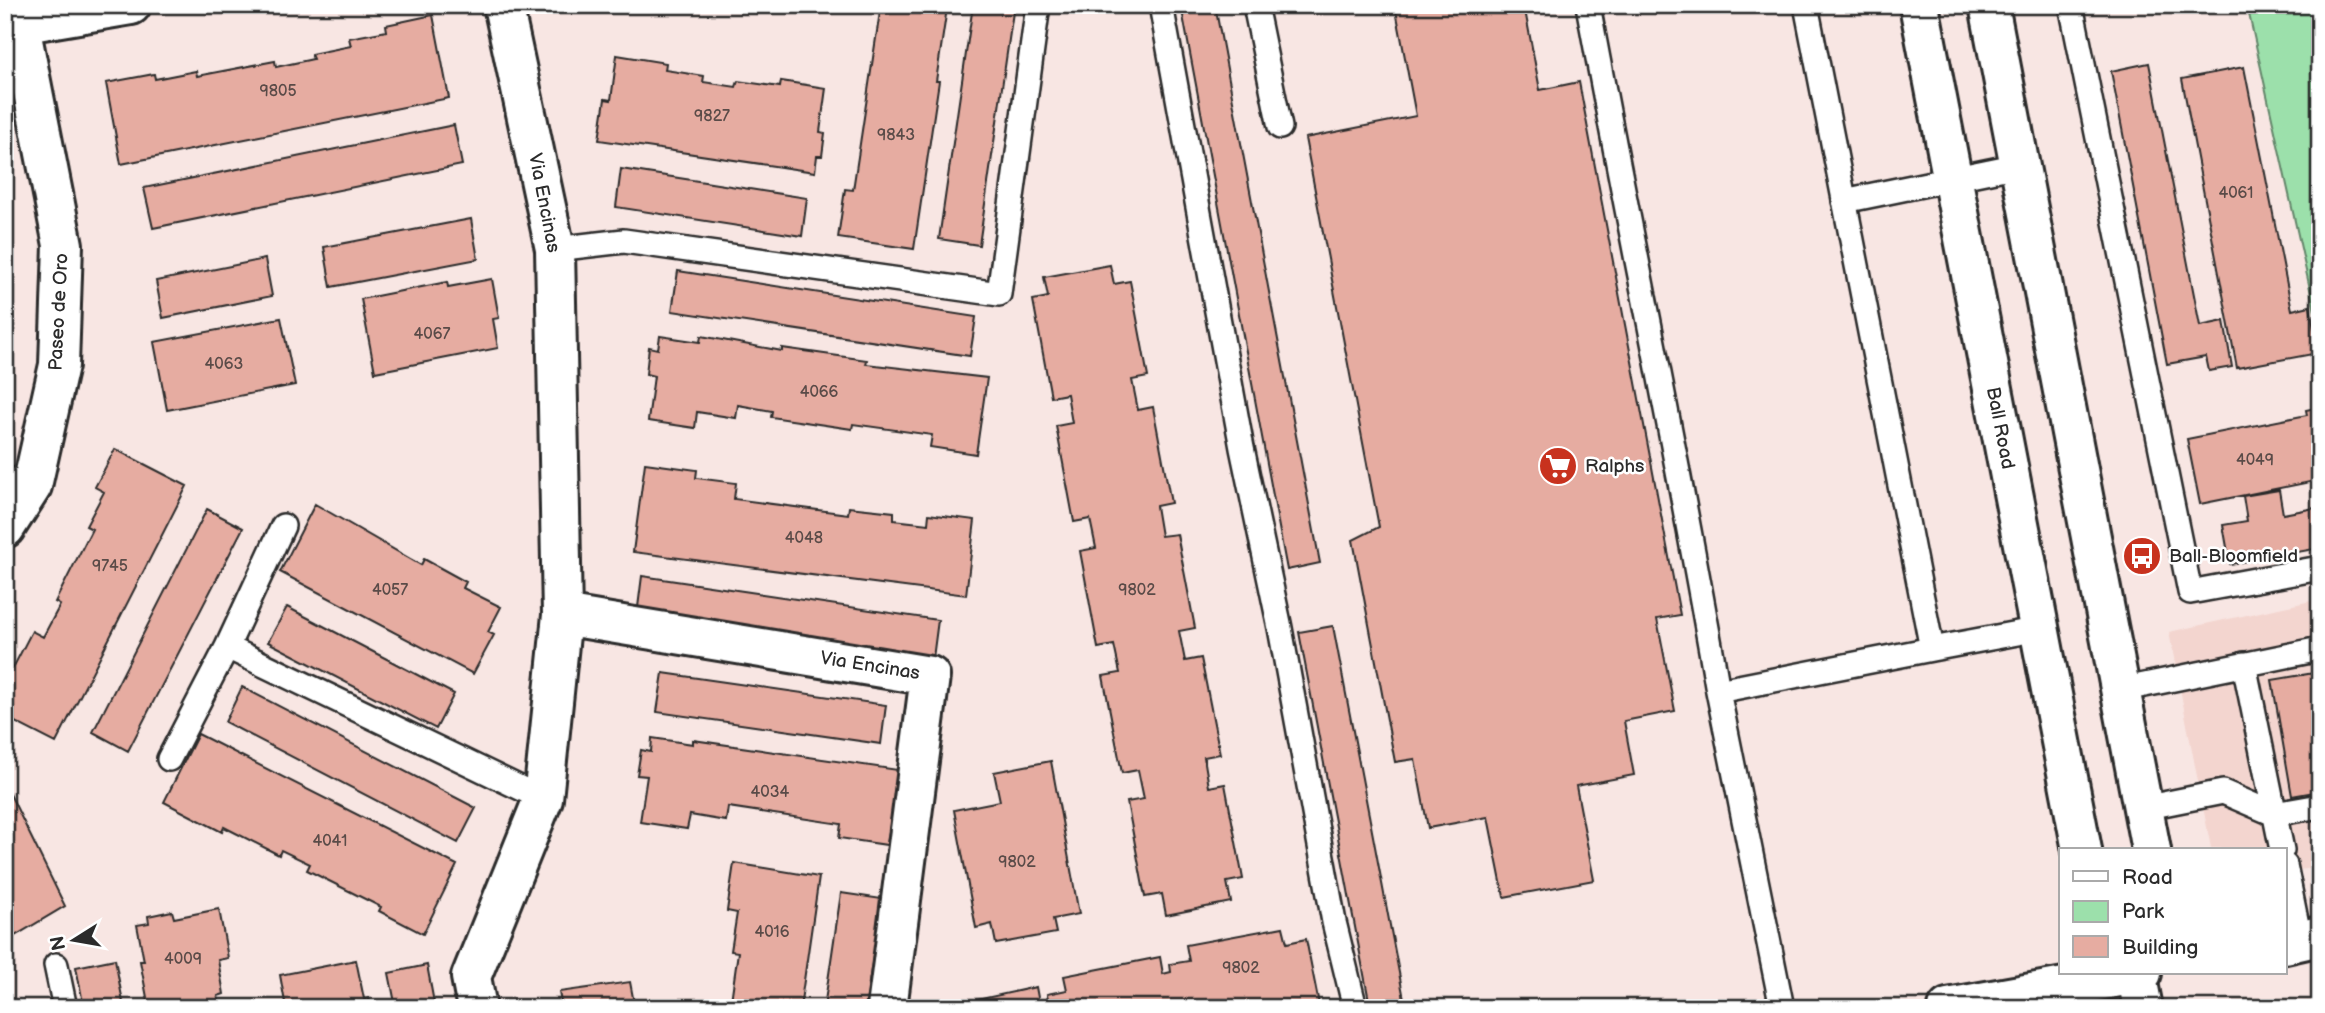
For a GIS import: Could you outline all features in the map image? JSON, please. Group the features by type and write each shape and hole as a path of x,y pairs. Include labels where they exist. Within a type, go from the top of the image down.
{"street":[{"path":"17,15 131,5"},
{"name":"Via Encinas","path":"477,1008 471,977 542,799 562,615 555,249 503,5"},
{"name":"Ball Road","path":"1919,5 2082,848"},
{"path":"1989,5 2151,848"},
{"name":"Paseo de Oro","path":"5,528 18,482 59,365 63,245 17,15"},
{"name":"Via Encinas","path":"562,615 930,676 887,1008"},
{"path":"1948,1008 2139,980"}],"lane":[{"path":"555,249 624,241 999,294 1038,5"},
{"path":"1161,5 1242,448 1280,628 1334,922 1355,1008"},
{"path":"1255,5 1280,127"},
{"path":"1588,5 1622,190 1668,410 1718,691 1783,1008"},
{"path":"1806,5 1932,649"},
{"path":"2071,5 2190,592 2320,568"},
{"path":"1844,201 2019,165"},
{"path":"169,759 227,647 283,526"},
{"path":"1718,691 2039,629"},
{"path":"227,647 542,799"},
{"path":"2120,690 2320,649"},
{"path":"2244,664 2282,848"},
{"path":"2143,808 2222,792 2274,814 2320,806"},
{"path":"2286,869 2302,940"},
{"path":"56,965 65,1008"}],"shaded area":[{"path":"2320,599 2320,867 2286,872 2286,848 2211,848 2169,632"}],"green space":[{"path":"2247,5 2320,5 2320,334"}],"building":[{"path":"881,5 951,5 950,9 947,8 914,249 838,238 845,189 853,190"},
{"path":"973,5 1014,5 979,245 939,239"},
{"path":"1181,5 1215,5 1320,563 1287,570"},
{"path":"1395,5 1524,5 1540,90 1579,82 1680,615 1657,619 1675,711 1624,721 1634,775 1576,786 1594,880 1504,897 1488,817 1428,828 1415,759 1395,762 1353,540 1379,527 1305,138 1416,116"},
{"path":"433,15 449,98 121,164 106,83 154,74 155,79 196,71 197,76 275,61 276,67 313,59 311,54 351,46 349,38 387,31 386,25"},
{"path":"617,55 666,63 665,70 704,76 703,82 736,87 738,81 780,87 781,81 826,88 820,132 825,133 822,156 817,156 815,172 599,140 605,99 611,100"},
{"path":"2149,63 2200,326 2224,321 2232,367 2209,371 2206,357 2167,364 2111,71"},
{"path":"2244,67 2292,310 2310,306 2318,353 2237,368 2182,79"},
{"path":"454,125 462,165 153,228 144,188"},
{"path":"621,169 807,198 802,236 616,207"},
{"path":"471,219 478,259 331,287 324,247"},
{"path":"265,259 272,296 163,318 156,281"},
{"path":"1110,265 1114,284 1130,281 1148,377 1132,380 1138,410 1153,407 1171,503 1156,506 1161,536 1177,534 1195,628 1179,631 1185,661 1201,658 1220,754 1204,757 1209,787 1225,784 1243,879 1227,882 1231,902 1166,915 1162,894 1145,897 1127,802 1144,799 1138,770 1122,773 1103,676 1120,673 1114,645 1098,648 1080,551 1096,548 1090,519 1074,522 1056,426 1072,423 1067,394 1051,397 1033,300 1048,297 1044,277"},
{"path":"678,271 976,317 970,356 672,311"},
{"path":"492,279 499,318 493,319 498,348 375,372 361,299 447,282 448,287"},
{"path":"281,318 295,385 167,410 154,342"},
{"path":"660,336 700,342 701,336 782,351 782,348 867,360 866,364 987,378 976,454 930,447 932,435 853,424 852,429 771,417 772,411 738,405 736,418 697,412 695,428 648,421 654,376 646,374 649,347 658,349"},
{"path":"2320,407 2320,480 2200,504 2187,439 2307,415 2306,410"},
{"path":"115,449 187,486 56,743 5,717 5,664 13,668 32,631 43,637 60,605 55,602 92,529 86,526 104,492 95,487"},
{"path":"645,463 697,470 696,478 736,483 734,499 848,514 849,507 894,512 894,520 928,524 929,514 975,520 966,595 633,552"},
{"path":"2279,490 2283,514 2320,507 2320,548 2230,564 2223,525 2247,521 2243,496"},
{"path":"315,504 421,565 424,559 466,582 463,588 501,607 488,632 494,635 473,674 280,572"},
{"path":"207,509 243,528 128,751 93,732"},
{"path":"642,576 938,620 933,658 637,615"},
{"path":"287,607 454,694 436,729 268,642"},
{"path":"1333,626 1404,999 1370,1006 1299,632"},
{"path":"2320,672 2320,791 2292,796 2272,680"},
{"path":"663,673 886,705 881,744 657,712"},
{"path":"242,687 476,808 458,843 225,722"},
{"path":"198,734 457,865 423,934 379,911 381,907 307,870 310,864 281,850 279,855 224,827 222,832 164,802"},
{"path":"652,738 693,744 693,740 898,770 887,845 839,838 841,824 728,807 726,821 690,815 687,829 640,822 647,776 637,775 641,750 651,752"},
{"path":"1051,761 1079,914 1053,919 1056,933 996,944 992,924 976,928 954,810 1000,801 994,772"},
{"path":"5,784 65,906 13,937 11,933 5,936"},
{"path":"734,863 819,877 800,1008 730,1008 738,952 731,951 737,913 727,911"},
{"path":"841,893 882,899 865,1008 824,1008"},
{"path":"219,909 228,958 218,960 224,994 218,996 220,1008 149,1008 140,961 144,961 137,925 149,923 148,916 172,911 174,918"},
{"path":"1283,927 1287,943 1306,939 1319,1004 1302,1008 940,1008 1036,987 1039,1003 1048,1002 1047,994 1067,990 1064,976 1160,957 1163,974 1171,972 1170,964 1189,961 1186,945"},
{"path":"115,959 124,1008 84,1008 76,967"},
{"path":"356,960 364,999 369,998 371,1008 286,1008 280,975"},
{"path":"427,965 435,1008 396,1008 389,973"},
{"path":"630,982 635,1008 562,1008 559,992"}],"place":[{"name":"Ralphs","path":"1558,466"},
{"name":"Ball-Bloomfield","path":"2142,556"}]}
